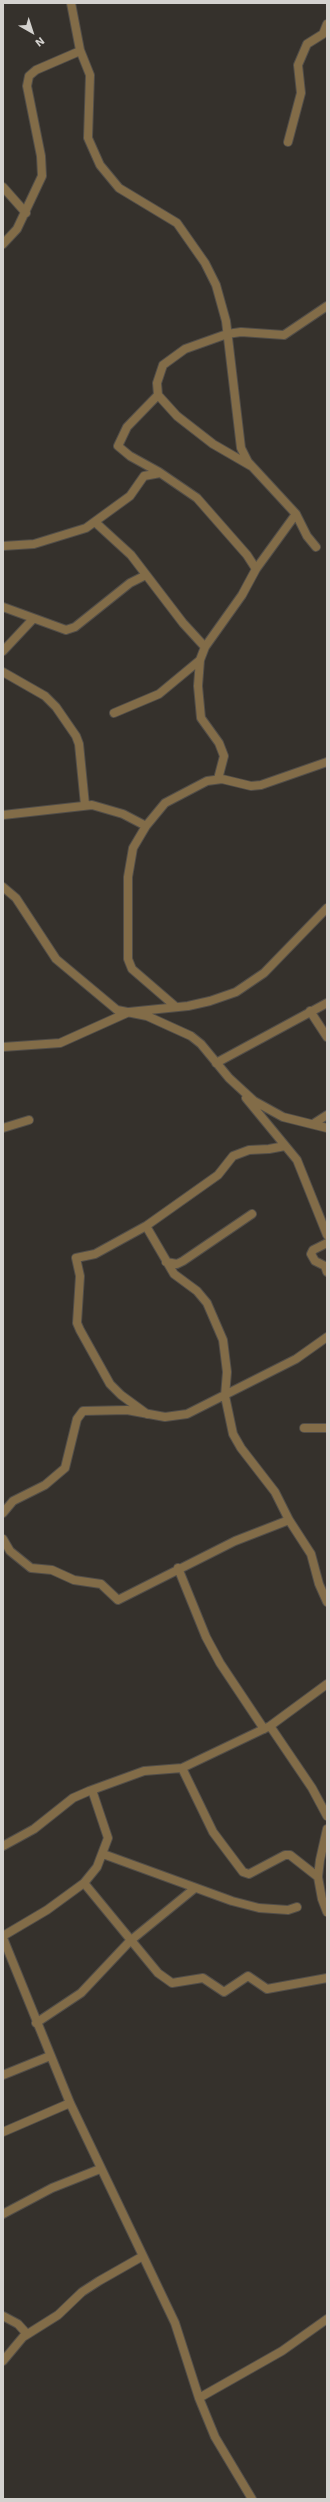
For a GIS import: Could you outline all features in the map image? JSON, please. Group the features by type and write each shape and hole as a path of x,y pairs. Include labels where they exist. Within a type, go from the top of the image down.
{"street":[{"path":"71,3 80,51 90,75 88,138 100,166 119,188 169,217 183,230 205,263 216,285 226,321 240,448 252,466 296,514 307,536 316,547"},
{"path":"288,142 301,94 298,65 306,46 322,34 327,24"},
{"path":"3,244 14,233 26,213 38,186 42,170 28,78 36,70 80,51"},
{"path":"3,187 26,213"},
{"path":"252,466 213,444 177,416 158,395 157,379 166,362 185,349 227,334 241,332 281,336 327,306"},
{"path":"158,395 127,427 117,445 130,456 161,474 198,500 247,554 256,569"},
{"path":"3,546 34,544 83,529 96,522 130,496 144,476 161,474"},
{"path":"218,779 224,756 219,743 201,718 198,686 200,660 205,647 242,595 256,569 296,514"},
{"path":"96,522 131,555 183,623 205,647"},
{"path":"3,607 66,630 75,628 117,592 146,575"},
{"path":"3,651 33,618"},
{"path":"114,713 159,694 200,660"},
{"path":"3,672 45,696 56,707 76,736 79,744 85,805"},
{"path":"176,1007 132,969 128,960 126,946 128,871 133,848 146,826 165,803 201,784 218,779 226,779 251,786 261,785 327,762"},
{"path":"3,815 85,805 96,806 123,814 146,826"},
{"path":"3,887 16,898 56,959 117,1010 147,1016 191,1036 201,1044 240,1089 297,1160 327,1235"},
{"path":"3,1047 60,1043 86,1034 129,1012 176,1007 210,1001 249,985 292,947 327,908"},
{"path":"216,1063 327,1003"},
{"path":"310,1012 327,1037"},
{"path":"240,1089 254,1101 278,1115 327,1128"},
{"path":"312,1124 327,1115"},
{"path":"3,1128 30,1120"},
{"path":"147,1414 121,1395 110,1384 80,1330 78,1324 80,1276 75,1259 79,1256 95,1254 146,1226 218,1175 233,1156 250,1150 285,1146"},
{"path":"166,1262 177,1264 183,1261 252,1214"},
{"path":"146,1226 166,1262 177,1277 201,1295 217,1326 222,1340 227,1372 225,1396 238,1443 275,1492 289,1520 312,1555 319,1584 327,1602"},
{"path":"327,1244 313,1250 310,1254 315,1261 325,1266 327,1272"},
{"path":"3,1513 13,1501 45,1485 65,1468 77,1419 83,1411 115,1410 175,1416 197,1410 296,1358 327,1337"},
{"path":"304,1428 327,1428"},
{"path":"3,1539 10,1551 31,1568 52,1570 74,1580 101,1584 118,1600 178,1568 235,1541 289,1520"},
{"path":"178,1568 206,1636 220,1663 316,1794 327,1816"},
{"path":"3,1846 41,1824 73,1798 144,1771 172,1771 182,1768 267,1727 327,1684"},
{"path":"182,1768 210,1826 243,1872 249,1874 285,1855 290,1855 318,1877"},
{"path":"92,1790 108,1838 103,1854 84,1883 48,1910 3,1937 36,2023 70,2103 100,2169 175,2323 199,2398 215,2437 252,2499"},
{"path":"327,1829 318,1877 322,1899 327,1912"},
{"path":"103,1854 195,1888 259,1908 288,1910 297,1907"},
{"path":"84,1883 130,1941 158,1973 172,1983 203,1978 224,1992 248,1976 267,1989 327,1978"},
{"path":"36,2023 81,1993 130,1941 195,1888"},
{"path":"3,2075 50,2056"},
{"path":"3,2132 70,2103"},
{"path":"3,2214 52,2188 100,2169"},
{"path":"3,2361 27,2334 58,2315 82,2292 143,2256"},
{"path":"3,2316 18,2324 27,2334"},
{"path":"199,2398 282,2351 327,2319"}]}
